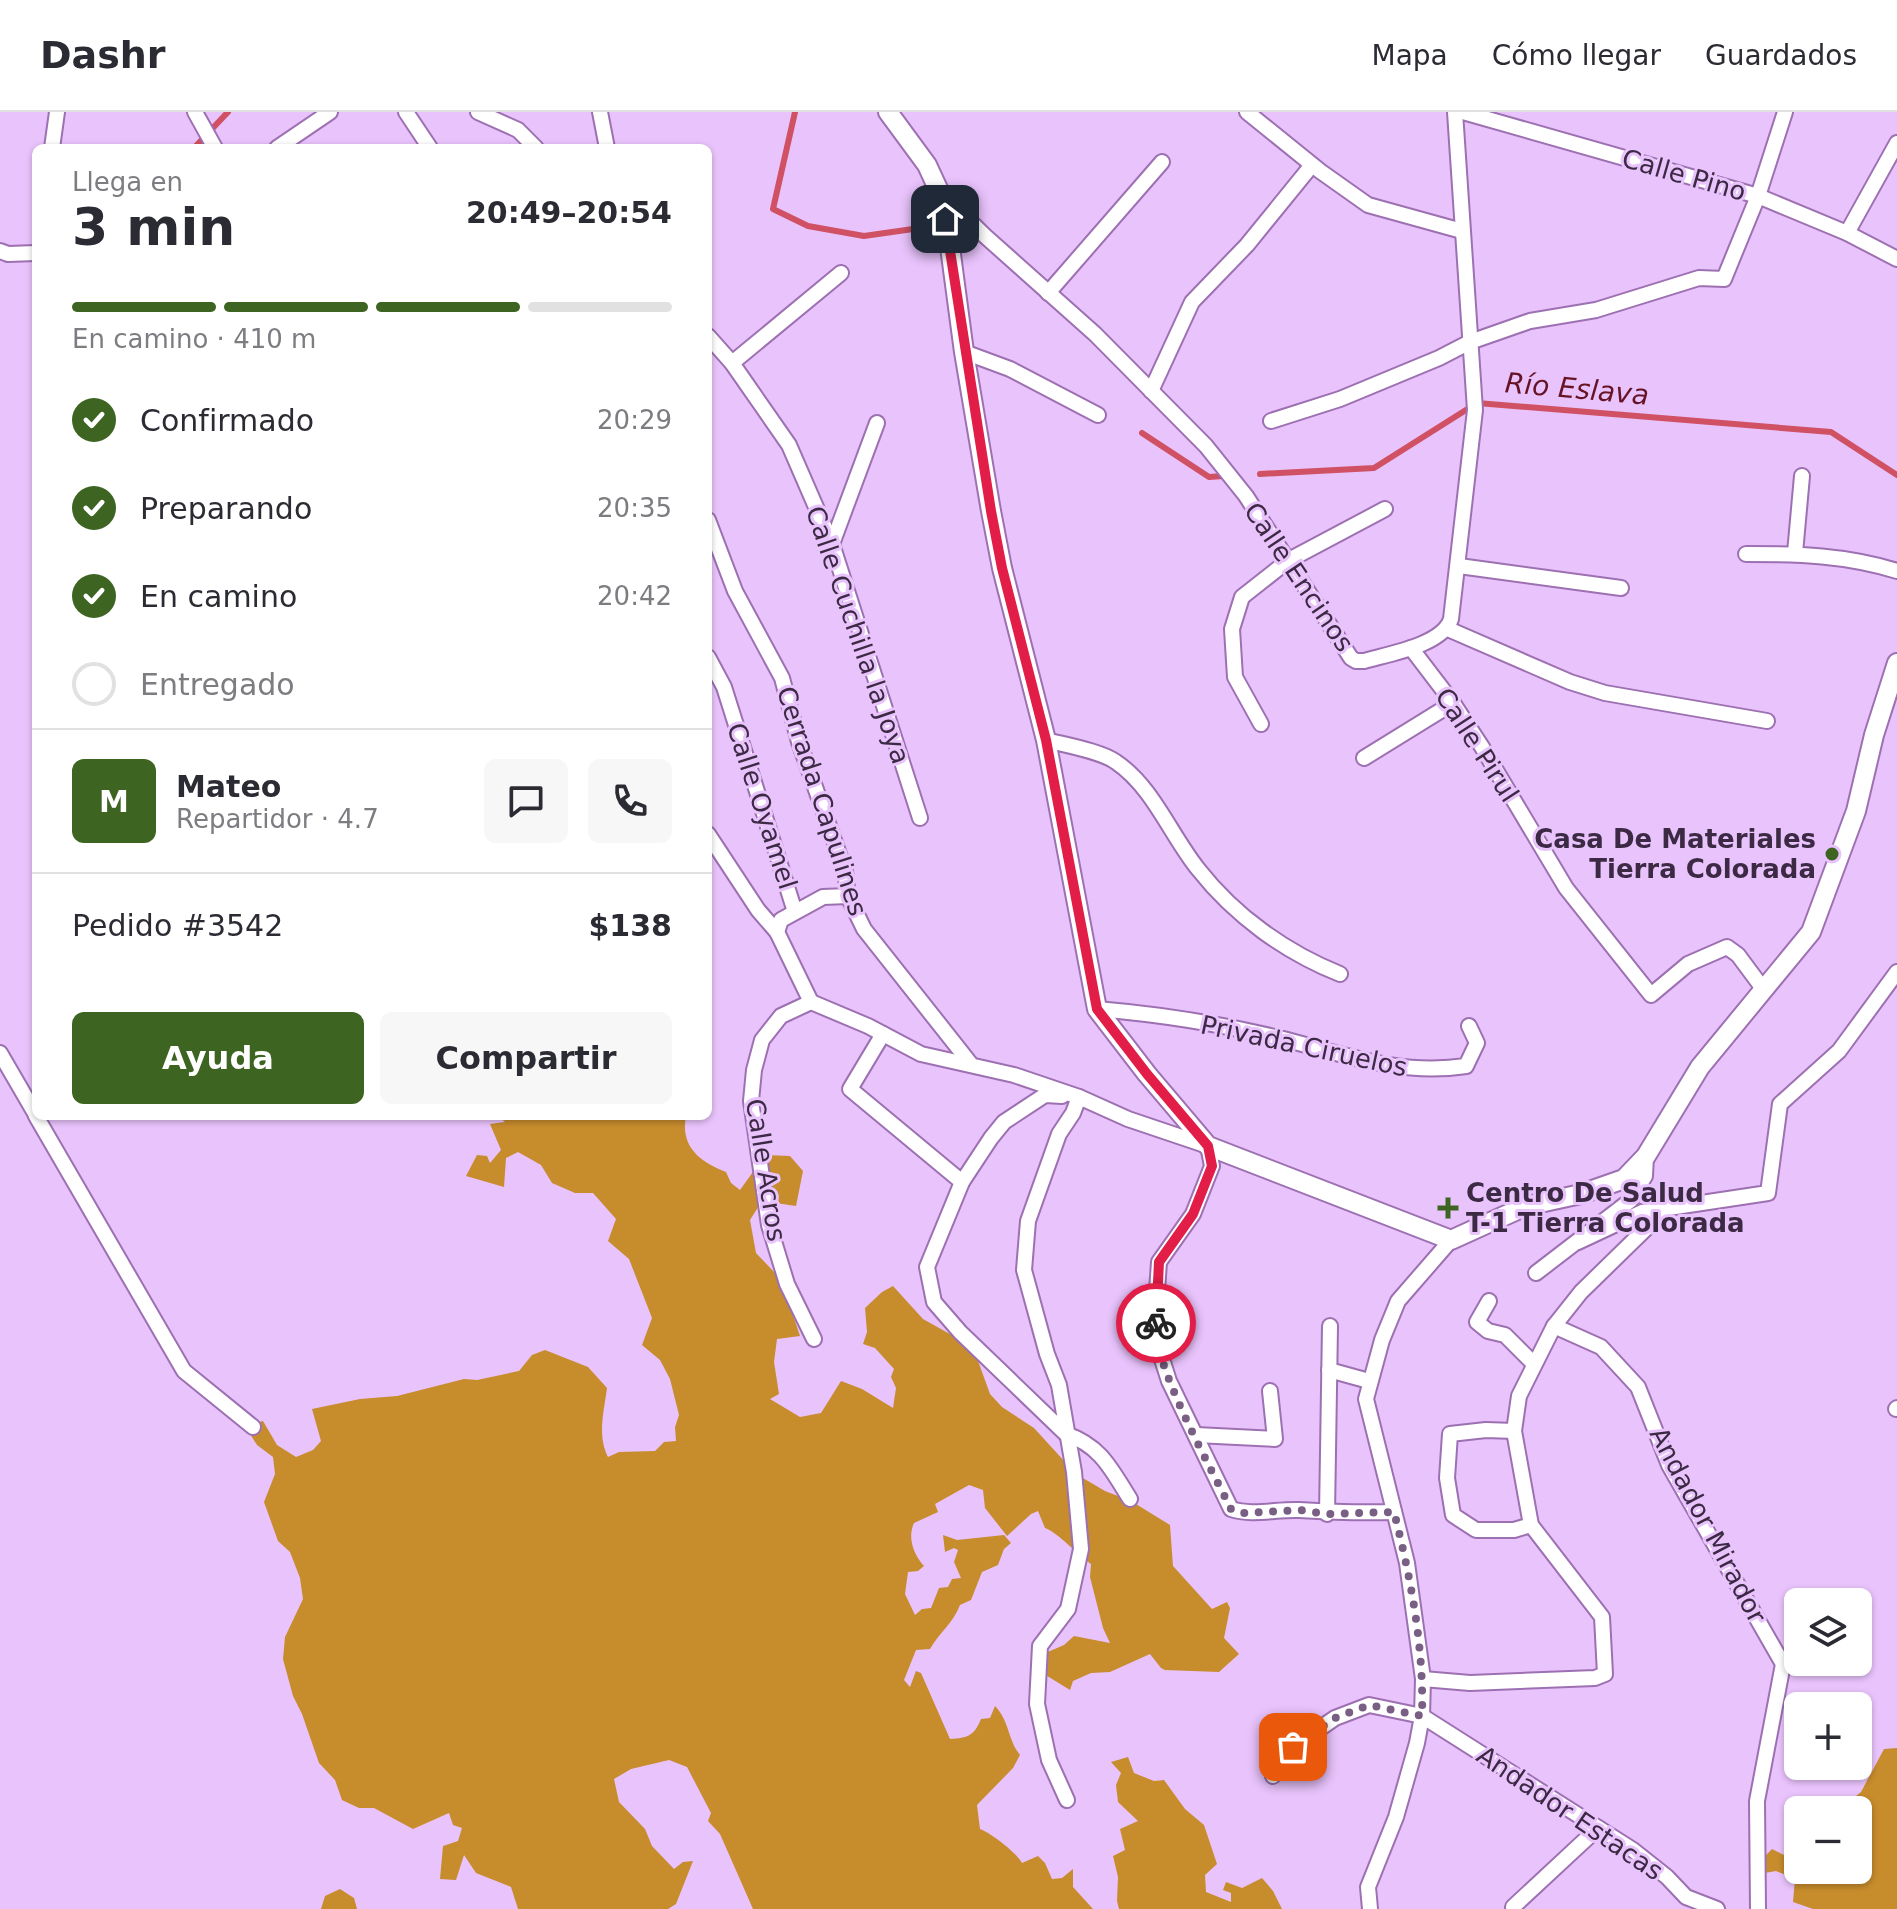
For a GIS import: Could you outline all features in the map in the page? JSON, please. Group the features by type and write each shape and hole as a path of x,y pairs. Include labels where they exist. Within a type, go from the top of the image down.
{"street":[{"path":"53,144 57,112"},
{"path":"283,144 330,112"},
{"path":"406,112 427,144"},
{"path":"478,112 518,130 532,144"},
{"path":"600,112 606,144"},
{"name":"Calle Encinos","path":"888,112 927,165 939,191 1095,334 1206,446 1246,496 1351,658 1364,661 1411,648 1448,629"},
{"path":"1247,112 1312,165 1368,205 1462,231"},
{"path":"1455,112 1475,403 1459,566 1448,629 1570,682 1605,693 1767,721"},
{"name":"Calle Pino","path":"1463,112 1758,196 1847,233 1897,259"},
{"path":"1271,421 1340,399 1470,342 1530,321 1596,310 1699,278 1724,279 1758,196 1785,112"},
{"path":"198,117 213,143"},
{"path":"1847,233 1897,143"},
{"path":"1048,293 1162,162"},
{"path":"1151,391 1192,302 1247,245 1312,165"},
{"path":"939,191 1002,568 1046,740 1097,1009 1208,1146 1212,1166 1193,1214 1159,1262 1154,1334 1169,1381 1231,1509 1242,1513 1300,1510 1327,1514 1394,1512"},
{"path":"0,251 8,254 32,253"},
{"path":"732,363 841,273"},
{"name":"Calle Cuchilla la Joya","path":"712,340 732,363 789,445 832,544 920,818"},
{"path":"964,352 1010,369 1098,415"},
{"path":"832,544 877,423"},
{"path":"1795,553 1802,476"},
{"path":"1261,724 1235,677 1232,629 1242,597 1289,560 1385,509"},
{"name":"Cerrada Capulines","path":"712,531 735,591 782,678 799,742 845,871 848,896 864,929 970,1063"},
{"path":"1746,554 1795,553 1855,560 1897,571"},
{"path":"1459,566 1621,588"},
{"name":"Calle Pirul","path":"1411,648 1453,703 1566,888 1651,995 1688,964 1727,947 1738,955 1764,990"},
{"path":"1370,1909 1368,1887 1405,1788 1422,1716 1423,1679 1407,1563 1366,1399 1369,1381 1398,1301 1451,1240 1526,1206 1581,1194 1624,1179 1646,1156 1700,1067 1811,932 1856,811 1874,735 1897,663"},
{"name":"Calle Oyamel","path":"712,664 724,687 795,912"},
{"path":"1364,758 1453,703"},
{"path":"1046,740 1114,759 1138,780 1198,869 1221,894 1272,938 1340,974"},
{"path":"712,840 758,910 777,932 811,1002 921,1054 970,1063 1079,1097 1128,1119 1208,1146 1451,1240"},
{"name":"Calle Oyamel","path":"777,932 781,920 823,897 848,896"},
{"path":"1578,1242 1642,1212 1768,1193 1780,1104 1839,1051 1897,972"},
{"name":"Calle Acros","path":"811,1002 781,1016 762,1040 754,1070 751,1101 769,1225 787,1284 814,1339"},
{"name":"Privada Ciruelos","path":"1097,1009 1133,1012 1278,1038 1399,1068 1437,1070 1466,1066 1477,1043 1469,1026"},
{"path":"883,1034 850,1089 962,1182"},
{"path":"0,1053 32,1109"},
{"path":"1079,1097 1045,1095 1004,1122 962,1182 927,1267 934,1302 960,1332 1066,1434 1100,1452 1130,1499"},
{"path":"1067,1800 1049,1760 1037,1704 1040,1646 1068,1609 1081,1549 1074,1472 1059,1385 1047,1354 1024,1270 1028,1221 1059,1134 1079,1097"},
{"path":"38,1120 184,1371 253,1427"},
{"path":"1536,1273 1631,1200 1645,1176 1646,1156"},
{"path":"1423,1679 1470,1683 1595,1678 1605,1674 1602,1617 1531,1525 1514,1431 1519,1396 1554,1326 1581,1292 1666,1209"},
{"path":"1489,1301 1477,1322 1488,1331 1505,1335 1534,1364"},
{"path":"1327,1514 1330,1326"},
{"name":"Andador Mirador","path":"1554,1326 1601,1347 1638,1387 1669,1465 1783,1664 1757,1801 1758,1909"},
{"path":"1329,1370 1369,1381"},
{"path":"1196,1435 1275,1439 1270,1391"},
{"path":"1514,1431 1450,1434 1447,1478 1453,1515 1476,1530 1514,1530 1531,1525"},
{"path":"1273,1776 1293,1747 1335,1718 1369,1705 1422,1716"},
{"name":"Andador Estacas","path":"1422,1716 1633,1850 1686,1897 1717,1909"},
{"path":"1513,1907 1598,1828"}],"shaded area":[{"path":"503,1120 686,1120 686,1136 694,1152 726,1172 731,1183 740,1190 765,1155 790,1156 803,1171 796,1206 762,1201 750,1220 756,1253 793,1298 792,1312 800,1336 777,1339 774,1362 779,1394 770,1399 800,1417 821,1413 841,1381 862,1389 893,1408 896,1388 891,1377 894,1369 875,1348 863,1344 867,1332 865,1308 893,1286 923,1319 973,1347 990,1394 1002,1407 1034,1428 1076,1474 1105,1491 1131,1501 1170,1525 1173,1566 1212,1609 1227,1602 1230,1608 1224,1638 1239,1654 1219,1672 1165,1670 1150,1654 1110,1672 1091,1673 1073,1681 1070,1690 1044,1674 1036,1657 1064,1645 1074,1636 1110,1643 1090,1577 1091,1564 1045,1528 1038,1511 1007,1536 985,1508 983,1490 969,1485 935,1504 938,1512 914,1523 912,1529 913,1546 924,1566 918,1571 908,1572 905,1594 915,1615 922,1609 931,1608 939,1588 948,1587 952,1579 961,1578 954,1562 958,1550 954,1548 945,1552 943,1535 957,1540 1004,1535 1011,1543 1004,1549 998,1565 982,1572 971,1600 960,1605 930,1649 916,1650 904,1680 910,1687 916,1671 921,1673 950,1739 970,1735 981,1719 990,1718 995,1706 1000,1712 1020,1755 1013,1768 977,1805 980,1829 1003,1844 1022,1863 1038,1856 1052,1879 1062,1878 1073,1869 1073,1887 1093,1909 753,1909 720,1834 708,1821 711,1813 687,1767 669,1760 631,1769 614,1779 619,1802 645,1829 652,1846 674,1869 683,1862 693,1861 676,1904 668,1909 518,1909 511,1887 476,1873 464,1855 456,1880 440,1879 443,1846 458,1841 462,1828 453,1825 449,1813 413,1829 374,1808 359,1808 342,1800 335,1780 319,1763 293,1696 283,1659 285,1637 303,1599 300,1578 290,1552 278,1541 264,1502 275,1474 273,1457 257,1445 245,1426 263,1421 277,1445 296,1457 313,1450 321,1441 312,1409 360,1399 397,1396 464,1379 477,1380 519,1371 532,1355 545,1350 588,1367 607,1388 602,1432 608,1457 619,1452 655,1451 664,1442 676,1441 675,1427 679,1415 670,1379 660,1360 642,1345 652,1318 629,1259 608,1241 616,1219 593,1193 575,1193 552,1183 541,1165 518,1152 506,1158 504,1187 466,1176 477,1155 487,1156 490,1163 501,1150 490,1124 505,1122"},
{"path":"1897,1748 1897,1909 1813,1909 1793,1902 1795,1884 1872,1884 1872,1796 1856,1796 1867,1780 1872,1780 1872,1771 1884,1749"},
{"path":"1128,1757 1134,1773 1154,1781 1164,1780 1185,1809 1204,1825 1217,1864 1205,1875 1206,1892 1231,1902 1231,1893 1223,1890 1226,1882 1242,1888 1262,1878 1282,1909 1119,1909 1118,1877 1113,1856 1125,1850 1120,1829 1138,1821 1118,1802 1116,1785 1121,1773 1111,1762"},
{"path":"1772,1849 1784,1855 1784,1874 1776,1871 1759,1874 1762,1859"},
{"path":"340,1889 354,1898 357,1909 321,1909 325,1896"}],"waterway":[{"name":"Río Eslava","path":"198,144 228,112"},
{"name":"Río Eslava","path":"795,112 773,209 808,226 864,236 927,227 932,230"},
{"name":"Río Eslava","path":"1260,474 1374,468 1477,403 1831,432 1897,475"},
{"name":"Río Eslava","path":"1142,433 1209,477 1223,476"}],"way so far":[{"path":"1156,1323 1154,1334 1169,1381 1231,1509 1242,1513 1300,1510 1327,1514 1394,1512 1415,1613 1423,1679 1422,1716 1369,1705 1335,1718 1293,1747"}],"place":[{"name":"Casa De Materiales Tierra Colorada","path":"1832,854"},
{"name":"Centro De Salud T-1 Tierra Colorada","path":"1448,1208"}],"route":[{"path":"945,219 991,511 1002,568 1046,740 1097,1009 1208,1146 1212,1166 1193,1214 1159,1262 1156,1323"}]}
